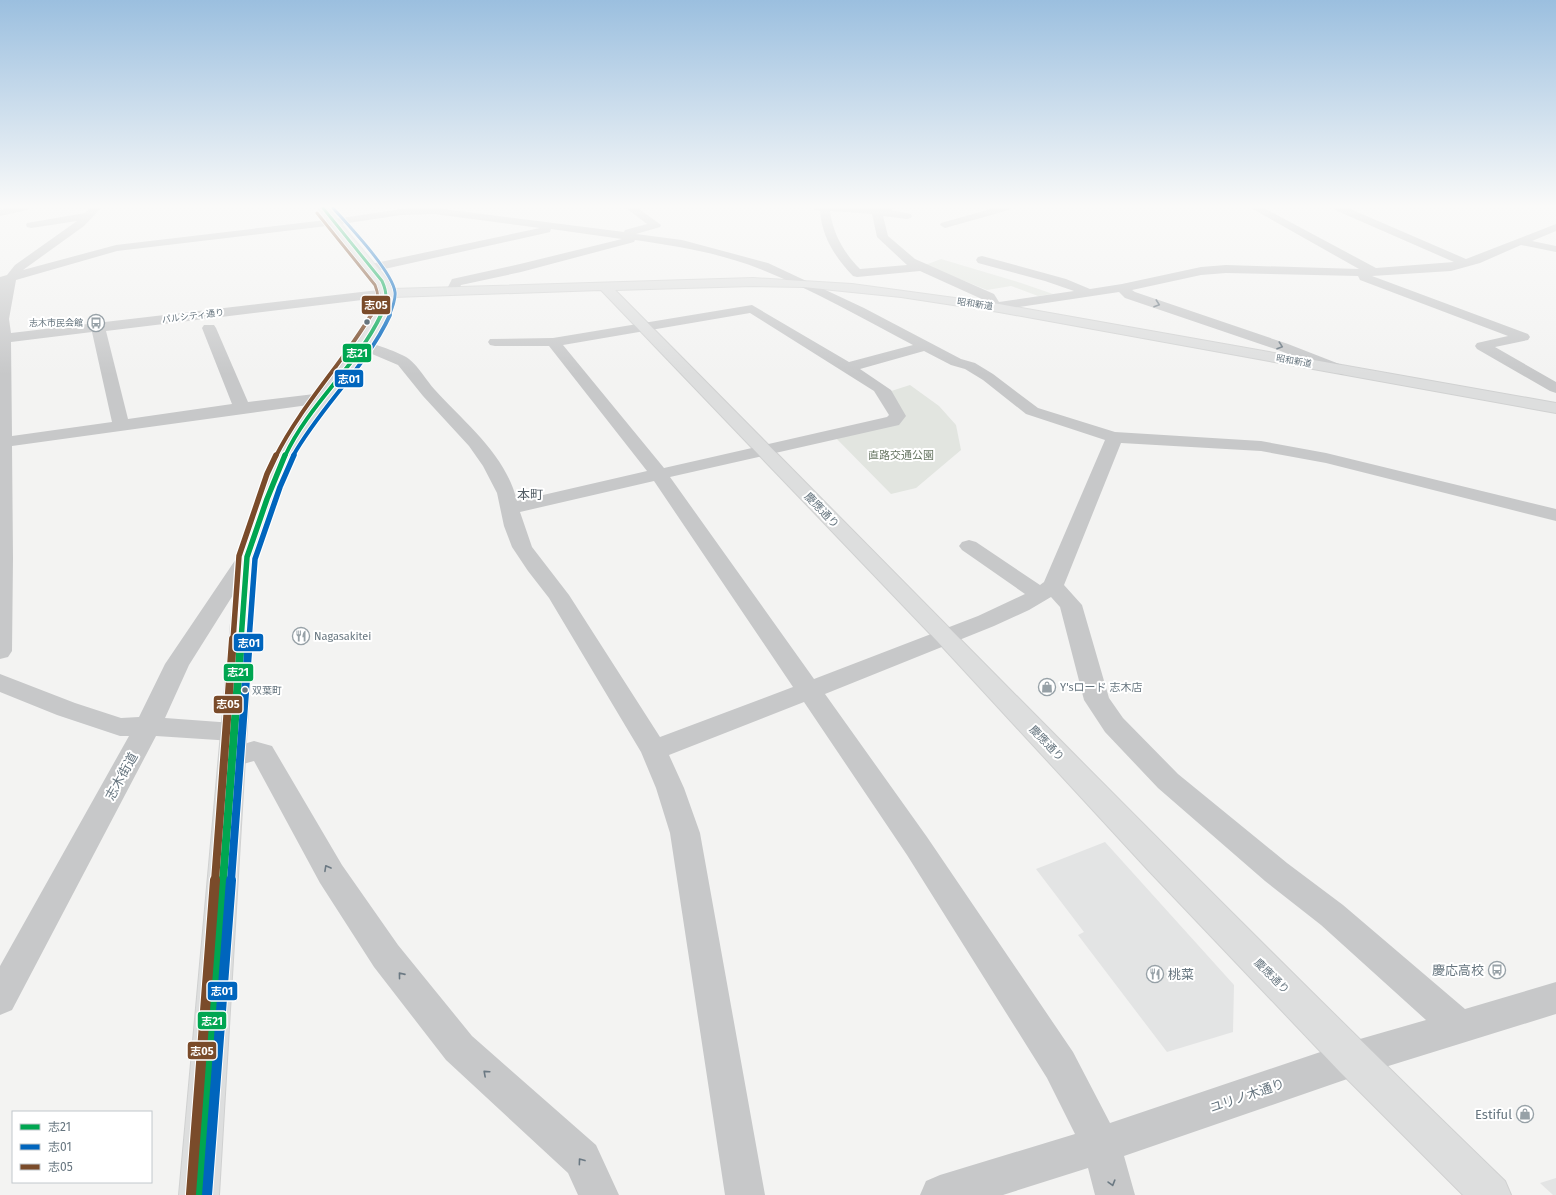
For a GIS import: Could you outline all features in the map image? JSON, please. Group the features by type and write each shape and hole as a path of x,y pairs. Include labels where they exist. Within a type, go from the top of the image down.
{"main road":[{"path":"199,1195 247,557 282,461 292,441 363,345 383,312 387,293 385,287 368,264"},
{"name":"昭和新道","path":"387,293 606,288 723,283 797,283 901,292 993,307 1556,408"},
{"name":"慶應通り","path":"606,288 946,636 1159,861 1353,1059 1491,1195"}],"street":[{"path":"6,280 25,264"},
{"path":"6,280 62,264"},
{"path":"371,268 390,264"},
{"path":"452,291 456,282 538,264"},
{"path":"757,264 859,311 956,362 970,366 988,377 1032,411 1115,437 1261,446 1326,458 1556,515"},
{"path":"849,264 857,273 920,267"},
{"path":"914,264 989,296 992,300 993,307 1122,288 1186,273 1218,269 1353,273 1426,269 1460,264"},
{"path":"994,264 1023,273 1069,283 1089,293"},
{"path":"1359,264 1374,272"},
{"path":"1353,273 1523,337 1482,346 1556,388"},
{"path":"0,651 3,558 1,444 2,319 8,283 6,280"},
{"path":"1122,288 1135,297 1283,347 1342,370"},
{"name":"パルシティ通り","path":"2,339 98,331 387,293"},
{"path":"121,425 98,331 209,328 249,322 302,310 326,300"},
{"path":"495,342 553,342 752,309 880,388 885,393 898,416 893,421 763,449 511,508"},
{"path":"209,328 242,408"},
{"path":"553,342 659,474 917,846 1060,1065 1100,1145 1115,1195"},
{"path":"363,345 403,362 429,393 475,442 492,465 500,478 511,508 514,526 522,547 535,567 558,595 654,750 670,788 685,833 745,1195"},
{"path":"846,368 926,346"},
{"path":"1,444 121,425 323,398"},
{"path":"654,750 810,691 946,636 1024,604 1047,590 1115,437"},
{"path":"969,546 1071,605 1097,700 1114,725 1168,781 1276,872 1332,915 1460,1027"},
{"name":"志木街道","path":"0,999 148,726 177,664 247,557"},
{"path":"0,682 66,709 120,727 148,726 232,744 263,753 331,874 386,956 459,1048 582,1160 599,1195"},
{"name":"ユリノ木通り","path":"940,1195 1100,1145 1353,1059 1556,998"}],"shaded area":[{"path":"1105,842 1234,985 1233,1032 1167,1052 1078,935 1084,932 1036,869"},
{"path":"1556,1178 1556,1195 1553,1195 1540,1183"}],"green space":[{"path":"957,264 1053,294 1038,296 1011,286 987,290 925,265"},
{"name":"直路交通公園","path":"910,385 939,406 956,425 961,450 916,488 891,494 832,434 893,421 885,393"}],"transit line":[{"name":"志05","path":"191,1194 239,556 267,474 285,438 356,341 375,309 379,294 375,285 358,264"},
{"name":"志21","path":"199,1195 247,557 273,485 291,443 313,410 363,345 385,306 387,292 382,281 368,264"},
{"name":"志01","path":"207,1195 255,559 274,501 299,446 309,430 370,350 383,329 392,310 395,293 393,285 380,264"}],"place":[{"name":"志木市民会館","path":"96,323"},
{"name":"Nagasakitei","path":"301,636"},
{"name":"Y'sロード 志木店","path":"1047,687"},
{"name":"双葉町","path":"245,690"},
{"name":"慶応高校","path":"1497,970"},
{"name":"桃菜","path":"1155,974"},
{"name":"Estiful","path":"1525,1114"}],"district":[{"name":"本町","path":"530,494"}]}
